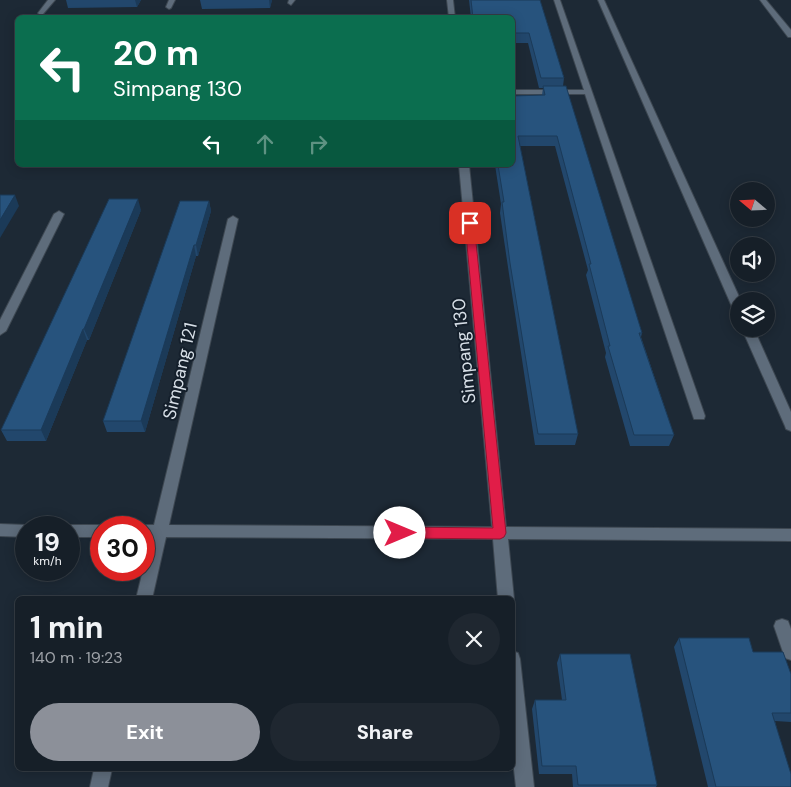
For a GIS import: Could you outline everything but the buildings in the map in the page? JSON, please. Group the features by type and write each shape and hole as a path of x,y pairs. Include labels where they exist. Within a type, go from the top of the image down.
{"street":[{"path":"41,13 52,0"},
{"path":"168,7 172,0"},
{"path":"450,0 452,15"},
{"path":"557,0 699,416"},
{"path":"601,0 731,292"},
{"path":"763,0 791,35"},
{"path":"515,92 588,92"},
{"name":"Simpang 130","path":"464,167 506,596"},
{"path":"0,331 60,214"},
{"name":"Simpang 121","path":"145,596 233,219"},
{"path":"752,337 791,426"},
{"path":"0,530 15,530"},
{"path":"155,531 791,535"},
{"path":"782,626 791,652"},
{"path":"515,686 526,787"},
{"path":"99,787 103,771"}],"route":[{"path":"400,533 500,533 470,223"}]}
